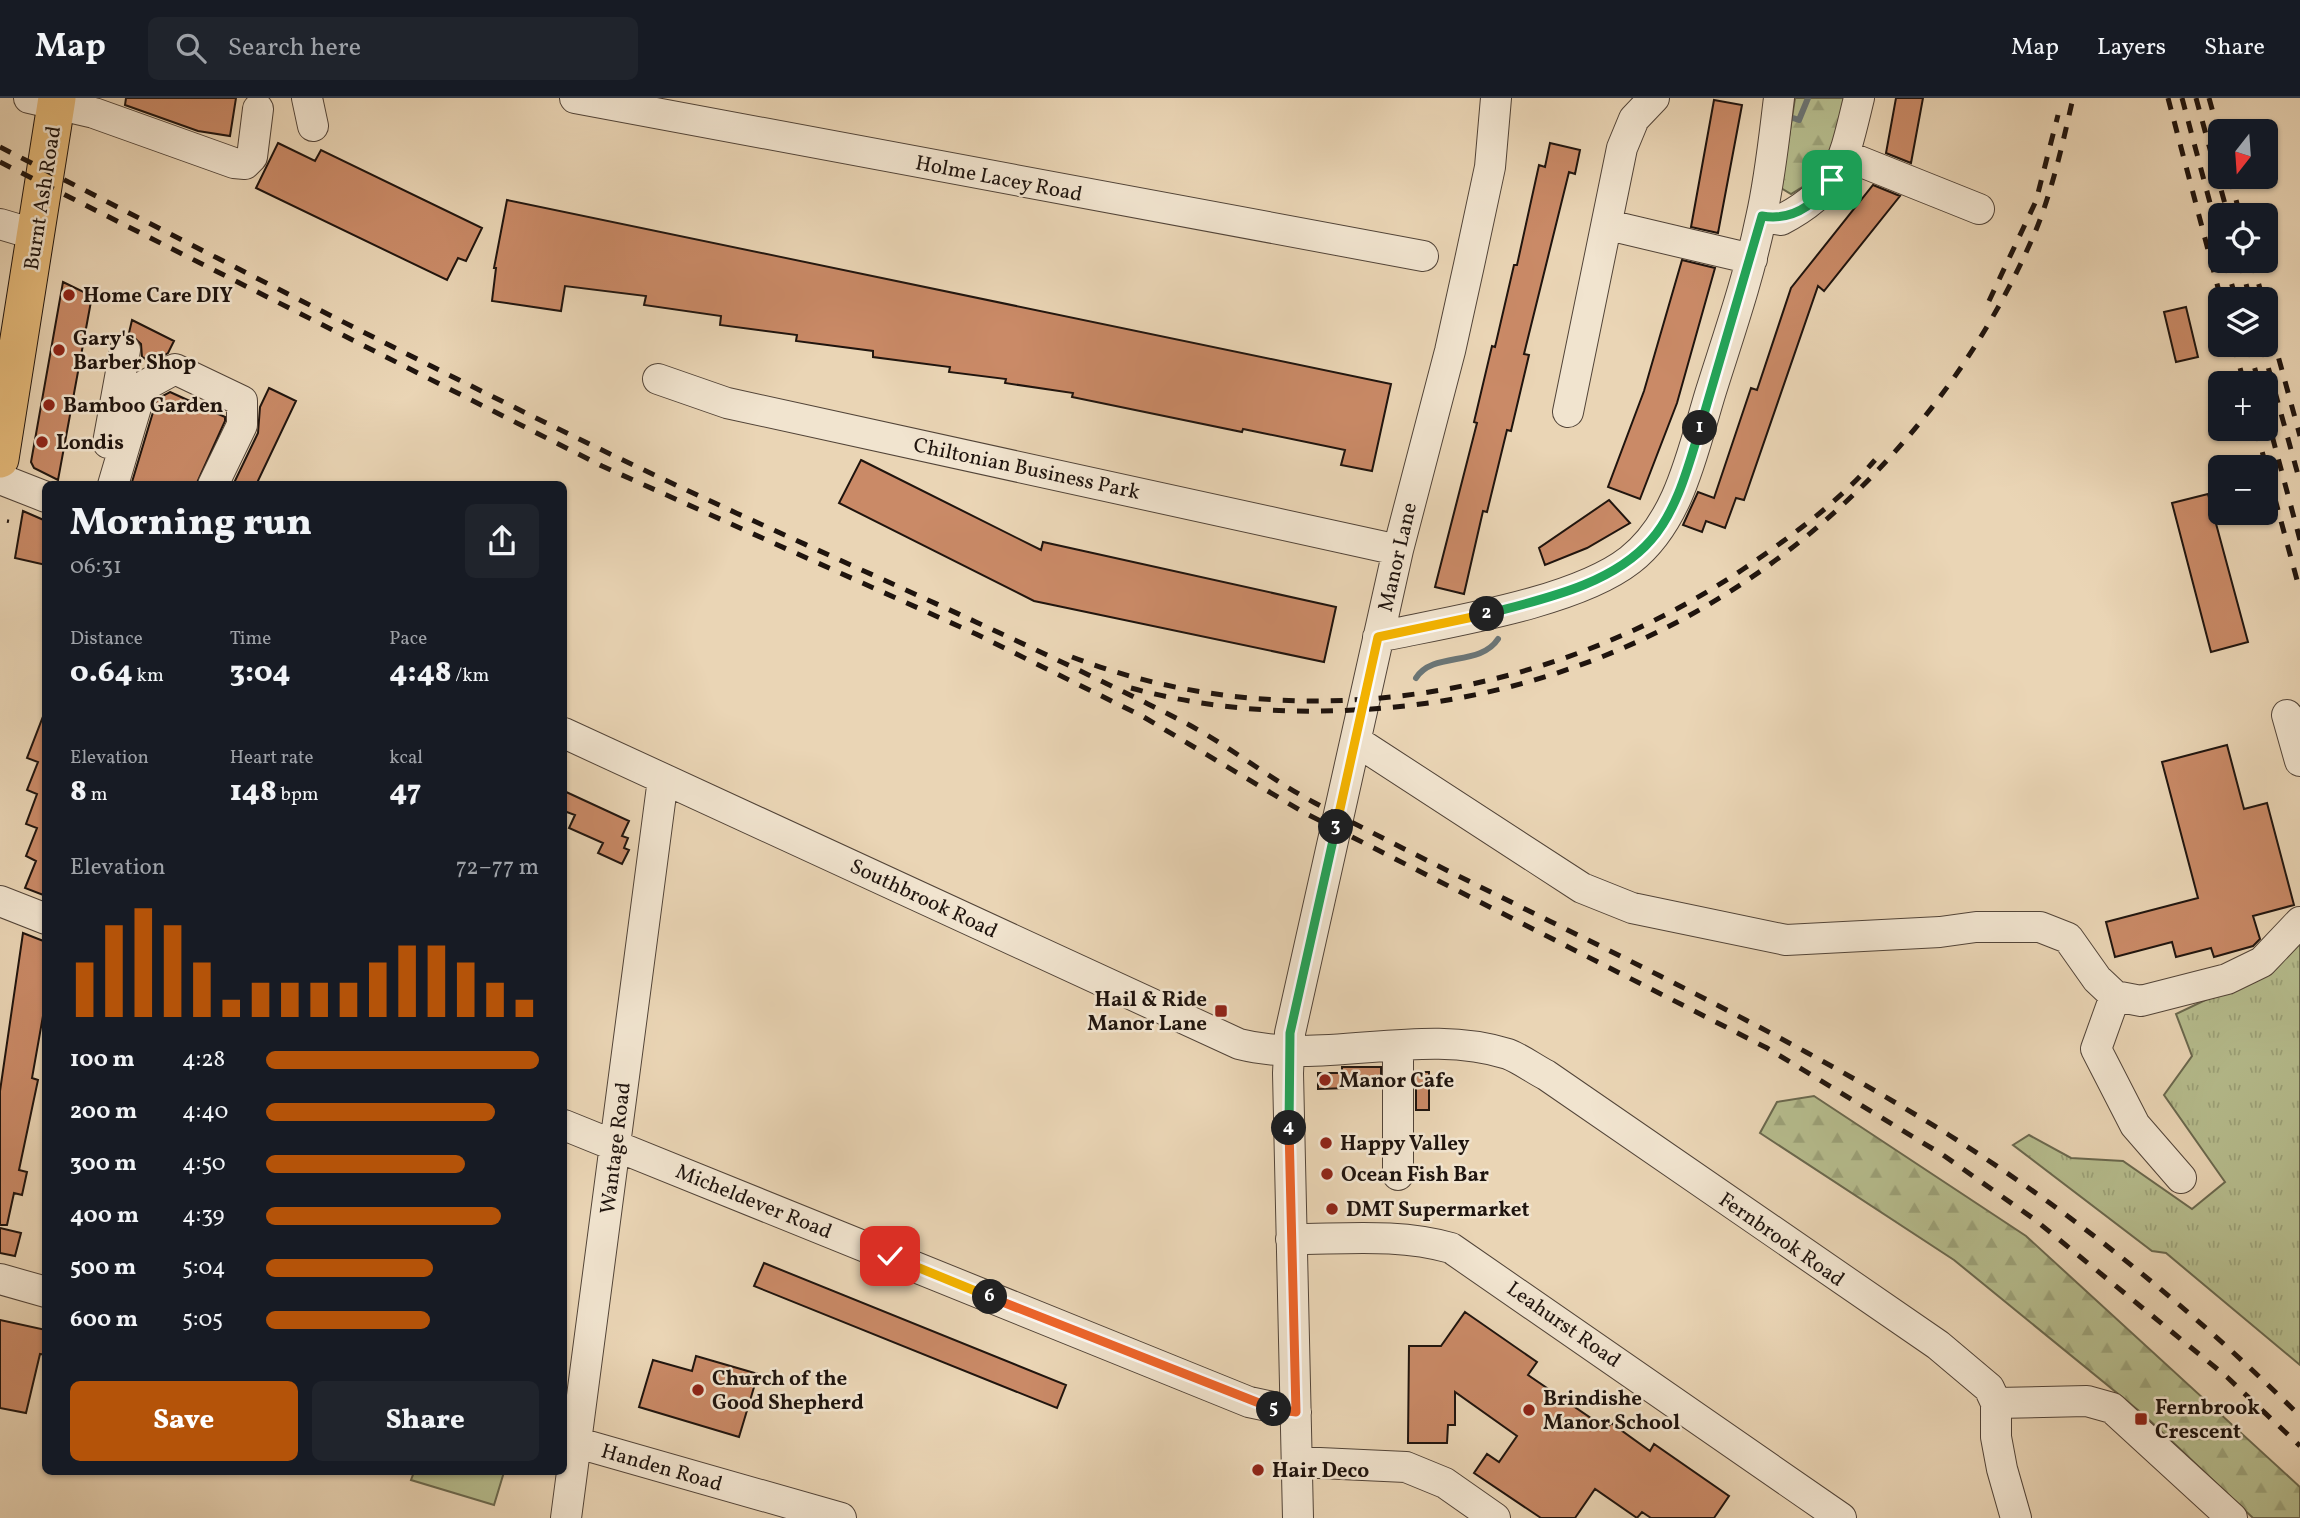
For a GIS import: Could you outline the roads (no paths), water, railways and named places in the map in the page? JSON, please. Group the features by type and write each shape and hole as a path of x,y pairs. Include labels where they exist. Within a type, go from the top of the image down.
{"main road":[{"name":"Burnt Ash Road","path":"0,459 8,360 37,235 48,100"}],"street":[{"name":"Holme Lacey Road","path":"575,98 1423,256"},
{"name":"Manor Lane","path":"1298,1518 1288,1052 1300,980 1378,637 1469,265 1490,167 1496,98"},
{"path":"1567,412 1622,148 1634,119 1654,98"},
{"path":"1378,637 1539,600 1596,579 1629,561 1652,540 1669,513 1692,453 1752,259 1762,216 1779,98"},
{"path":"1762,216 1782,220 1806,207 1822,194 1844,155 1859,98"},
{"path":"48,100 234,163 245,163 252,157 258,109"},
{"path":"1844,155 1979,209"},
{"path":"0,224 37,235"},
{"path":"1608,225 1752,259"},
{"path":"102,481 125,350"},
{"path":"114,481 142,387 175,369 242,401 242,425 215,481"},
{"name":"Chiltonian Business Park","path":"658,379 727,403 1398,551"},
{"path":"0,479 42,495"},
{"path":"2287,715 2300,761"},
{"name":"Southbrook Road","path":"567,734 1239,1044 1288,1052"},
{"path":"1356,741 1581,888 1632,908 1786,940 1940,932 1976,927 2040,927 2068,938 2097,979 2115,996 2141,1000 2227,979 2262,962 2300,922"},
{"name":"Wantage Road","path":"566,1518 570,1441 615,1146 663,779"},
{"path":"0,901 42,917"},
{"path":"2115,996 2095,1049 2135,1125 2181,1178"},
{"path":"1398,1047 1398,1175"},
{"name":"Fernbrook Road","path":"1288,1052 1474,1047 1510,1055 1546,1075 1938,1345 1989,1388 1996,1403"},
{"name":"Micheldever Road","path":"567,1126 1249,1402 1296,1412"},
{"name":"Leahurst Road","path":"1292,1239 1396,1238 1425,1241 1451,1248 1841,1518"},
{"path":"0,1279 42,1291"},
{"path":"2016,1518 1996,1437 1996,1403 2087,1401 2112,1408 2232,1518"},
{"name":"Handen Road","path":"570,1441 841,1518"},
{"path":"1297,1462 1406,1467 1445,1483 1495,1518"}],"waterway":[{"path":"1793,118 1799,120 1808,98"},
{"path":"1416,678 1433,664 1480,653 1490,648 1498,639"}],"railway":[{"path":"1131,688 1214,705 1297,711 1353,710 1464,697 1571,668 1671,625 1764,569 1848,500 1922,420 1985,330 2036,230 2057,165 2073,98"},
{"path":"2168,98 2218,287"},
{"path":"2182,98 2210,203"},
{"path":"2196,98 2225,203"},
{"path":"2209,98 2215,119"},
{"path":"1989,301 2036,201 2058,115"},
{"path":"0,147 376,339 604,451 1037,650 1180,720 1315,803 1715,1004 1872,1089 1949,1135 2088,1231 2218,1339 2300,1416"},
{"path":"0,162 602,466 976,634 1142,716 1303,812 1767,1048 1943,1155 2034,1219 2227,1377 2300,1446"},
{"path":"2233,189 2237,203"},
{"path":"2228,273 2233,287"},
{"path":"2243,273 2247,287"},
{"path":"2255,273 2260,287"},
{"path":"2278,356 2300,436"},
{"path":"2237,357 2241,371"},
{"path":"2251,357 2256,371"},
{"path":"2265,357 2300,482"},
{"path":"2259,441 2300,591"},
{"path":"2273,441 2300,540"},
{"path":"1072,657 1159,683 1248,698 1337,701 1427,692 1514,674 1600,645 1681,606 1789,537 1834,501 1875,460"}],"place":[{"name":"Home Care DIY","path":"69,295"},
{"name":"Gary's Barber Shop","path":"59,350"},
{"name":"Bamboo Garden","path":"49,405"},
{"name":"Londis","path":"42,442"},
{"name":"Hail & Ride Manor Lane","path":"1221,1011"},
{"name":"Manor Cafe","path":"1325,1080"},
{"name":"Happy Valley","path":"1326,1143"},
{"name":"Ocean Fish Bar","path":"1327,1174"},
{"name":"DMT Supermarket","path":"1332,1209"},
{"name":"Church of the Good Shepherd","path":"698,1390"},
{"name":"Brindishe Manor School","path":"1529,1410"},
{"name":"Fernbrook Crescent","path":"2141,1419"},
{"name":"Hair Deco","path":"1258,1470"}]}
